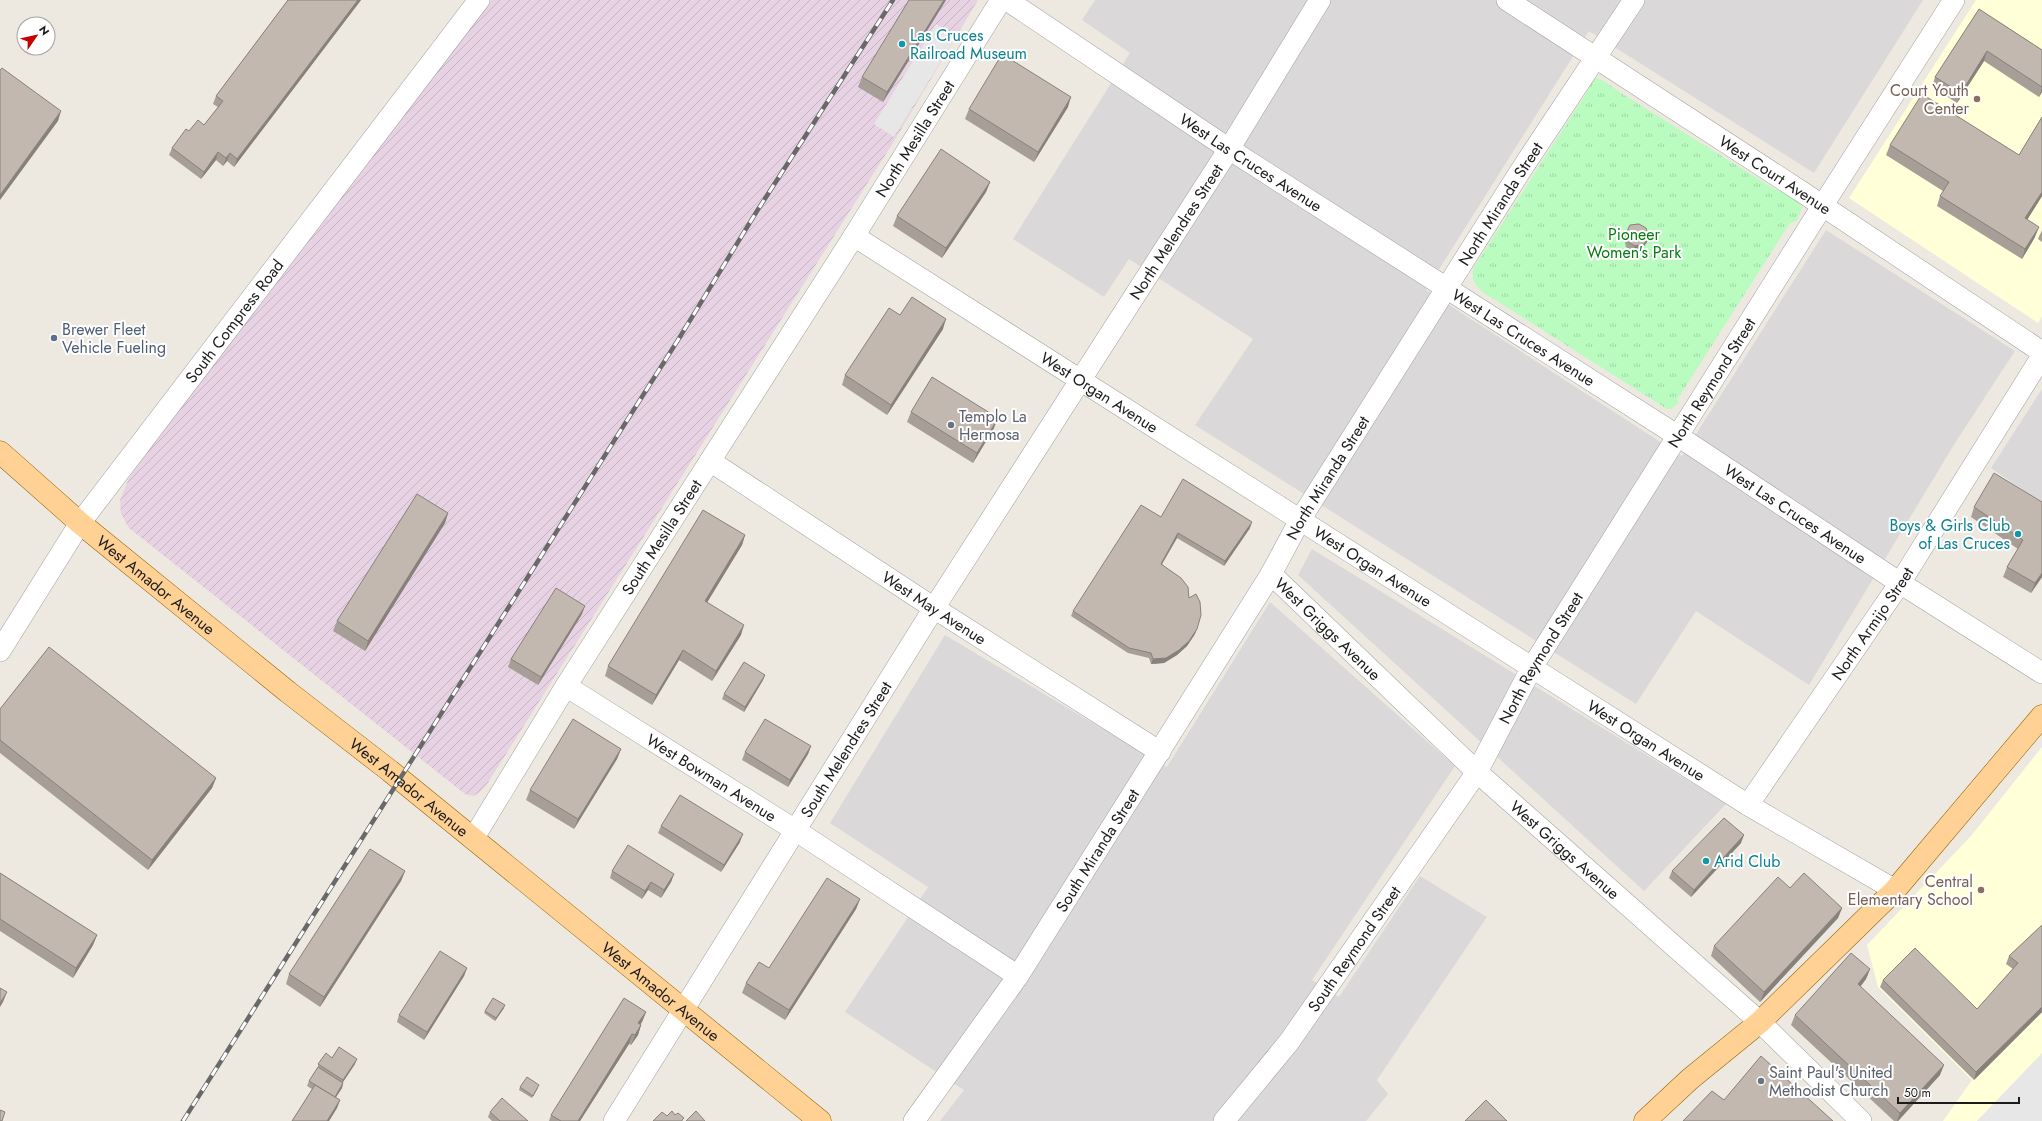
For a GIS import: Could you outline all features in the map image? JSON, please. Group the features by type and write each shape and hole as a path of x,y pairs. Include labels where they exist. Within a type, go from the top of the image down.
{"main road":[{"name":"West Amador Avenue","path":"0,452 80,523 685,1009 820,1121"},
{"path":"1644,1121 1690,1079 1760,1022 1896,890 2042,716"}],"street":[{"name":"South Compress Road","path":"0,651 80,523 479,0"},
{"name":"North Mesilla Street","path":"854,236 1001,0"},
{"name":"West Las Cruces Avenue","path":"1007,0 1229,149 1678,436 1900,583 2042,674"},
{"name":"North Melendres Street","path":"1081,380 1229,149 1320,0"},
{"name":"West Court Avenue","path":"1507,0 1823,205 2042,352"},
{"name":"North Miranda Street","path":"1271,574 1300,520 1446,288 1521,170 1634,0"},
{"name":"North Reymond Street","path":"1477,772 1532,669 1823,205 1954,0"},
{"name":"West Organ Avenue","path":"854,236 1532,669 1748,805 1896,890"},
{"name":"South Mesilla Street","path":"473,839 566,686 854,236"},
{"name":"North Armijo Street","path":"1748,805 1900,583 2042,356"},
{"name":"South Melendres Street","path":"614,1121 934,608 1081,380"},
{"name":"West May Avenue","path":"710,462 934,608 1160,752"},
{"name":"South Miranda Street","path":"914,1121 1018,976 1271,574"},
{"name":"West Griggs Avenue","path":"1271,574 1477,772 1760,1022 1861,1121"},
{"name":"West Bowman Avenue","path":"566,686 795,830 1018,976"},
{"name":"South Reymond Street","path":"1224,1121 1289,1042 1477,772"}],"shaded area":[{"path":"491,0 978,0 891,146 487,784 479,793 473,796 465,794 129,528 121,514 120,500 129,478 174,415"},
{"path":"1095,0 1923,0 1814,173 1589,31 1426,290 1682,456 1826,230 2015,351 1955,443 1809,685 1696,611 1636,704 1195,425 1253,339 1129,259 1104,297 1013,239 1130,53 1082,20"},
{"name":"Court Youth Center","path":"1976,0 2042,0 2042,316 2038,323 1849,198"},
{"path":"936,24 956,37 894,137 874,124"},
{"path":"2042,389 2042,503 1991,468"},
{"path":"1312,549 1726,804 1644,891 1298,575"},
{"path":"1270,602 1455,766 1312,980 1339,997 1420,876 1487,917 1377,1080 1388,1094 1366,1121 940,1121 964,1090 845,1012 928,887 830,823 945,635 1167,767"},
{"name":"Central Elementary School","path":"2042,747 2042,1053 1977,1121 1943,1121 1972,1080 1878,987 1867,945 1971,836"},
{"path":"2042,1054 2042,1121 1977,1121"}],"green space":[{"name":"Pioneer Women's Park","path":"1597,78 1776,190 1791,196 1801,205 1802,208 1797,221 1790,223 1677,400 1679,402 1672,409 1667,409 1484,293 1478,288 1473,278 1474,267 1587,92 1587,87 1594,79"}],"building":[{"path":"288,0 358,0 237,159 230,153 226,158 218,152 204,172 172,148 186,129 189,131 198,120 204,125 223,101 216,96"},
{"name":"Las Cruces Railroad Museum","path":"909,0 944,0 887,92 862,77"},
{"path":"1979,9 2042,50 2042,87 1987,51 1961,93 1935,77"},
{"path":"1002,54 1071,97 1038,152 969,109"},
{"path":"2,68 61,111 0,195 0,70"},
{"path":"1922,94 2019,155 2042,117 2042,192 2025,218 2039,227 2025,249 1940,196 1949,182 1890,145"},
{"path":"941,149 990,182 946,248 897,216"},
{"path":"1639,224 1646,228 1649,237 1644,244 1635,246 1628,242 1626,233 1630,225"},
{"path":"912,297 946,319 891,405 845,375 889,308 900,315"},
{"name":"Templo La Hermosa","path":"932,377 998,418 977,453 911,412"},
{"name":"Boys & Girls Club of Las Cruces","path":"1994,473 2042,502 2042,573 2035,583 2007,567 2023,540 1974,507"},
{"path":"1183,479 1252,522 1225,561 1178,533 1161,564 1181,578 1188,587 1189,598 1196,594 1200,602 1201,615 1197,629 1189,641 1179,650 1166,658 1153,659 1151,653 1129,648 1073,611 1141,505 1161,517"},
{"path":"417,494 448,513 368,641 337,621"},
{"path":"703,510 745,535 705,601 744,625 716,671 683,650 656,695 608,666"},
{"path":"556,588 585,606 541,677 511,659"},
{"path":"49,647 216,778 152,860 0,740 0,709"},
{"path":"744,662 765,675 745,707 724,694"},
{"path":"573,719 621,749 578,819 530,790"},
{"path":"765,719 811,746 790,780 745,752"},
{"path":"680,795 743,834 724,865 661,826"},
{"name":"Arid Club","path":"1724,818 1744,835 1694,890 1672,871"},
{"path":"628,845 674,874 664,890 651,882 645,891 612,871"},
{"path":"370,849 405,871 324,997 289,974"},
{"path":"0,873 97,935 76,968 0,919"},
{"path":"1804,873 1842,908 1764,992 1714,946 1778,877 1790,888"},
{"path":"827,878 860,899 789,1010 746,983 759,962 769,968"},
{"path":"2042,925 2042,1007 1976,1072 1883,980 1915,948 1977,1009 2018,963 2009,956"},
{"path":"440,951 467,968 427,1032 399,1015"},
{"path":"1851,953 1870,969 1858,984 1944,1065 1900,1113 1795,1015"},
{"path":"0,988 7,992 0,1003"},
{"path":"493,998 505,1005 496,1018 485,1011"},
{"path":"624,998 646,1012 638,1023 641,1025 635,1035 632,1034 578,1121 561,1121 551,1115"},
{"path":"339,1047 357,1059 343,1080 318,1064 326,1053 332,1058"},
{"name":"Saint Paul's United Methodist Church","path":"1761,1056 1833,1121 1683,1121 1712,1091 1724,1100"},
{"path":"318,1067 343,1083 335,1097 309,1081"},
{"path":"527,1077 539,1085 533,1096 520,1087"},
{"path":"315,1085 340,1100 327,1121 292,1121"},
{"path":"502,1098 528,1121 500,1121 490,1112"},
{"path":"1486,1100 1507,1121 1465,1121"},
{"path":"0,1110 5,1112 2,1121 0,1121"},
{"path":"672,1111 675,1115 678,1113 684,1118 682,1121 653,1121 662,1112 667,1116"},
{"path":"696,1111 705,1121 686,1121"}],"railway":[{"path":"183,1121 678,340 757,211 893,0"}],"place":[{"name":"Las Cruces Railroad Museum","path":"902,44"},
{"name":"Court Youth Center","path":"1977,99"},
{"name":"Brewer Fleet Vehicle Fueling","path":"54,338"},
{"name":"Templo La Hermosa","path":"951,425"},
{"name":"Boys & Girls Club of Las Cruces","path":"2018,534"},
{"name":"Arid Club","path":"1706,861"},
{"name":"Central Elementary School","path":"1981,890"},
{"name":"Saint Paul's United Methodist Church","path":"1761,1081"}]}
